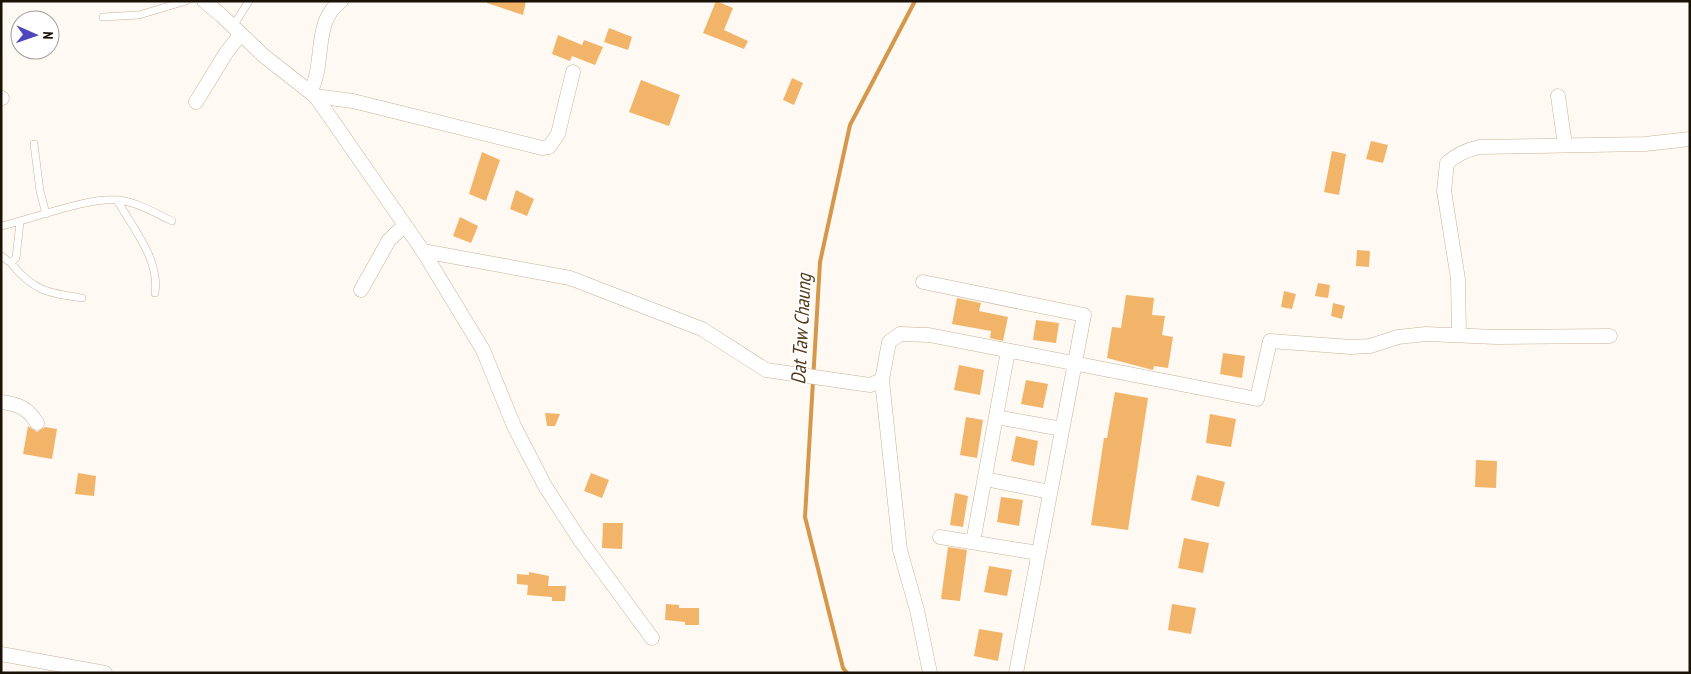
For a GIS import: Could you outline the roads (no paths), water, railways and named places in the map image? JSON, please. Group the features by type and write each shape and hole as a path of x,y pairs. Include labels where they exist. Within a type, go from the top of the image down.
{"street":[{"path":"204,1 312,94 405,225 483,350 521,441 545,486 580,540 652,638"},
{"path":"312,94 318,75 326,21 330,11 341,1"},
{"path":"196,102 236,30"},
{"path":"312,94 353,101 542,148 550,147 558,134 574,72"},
{"path":"1558,96 1565,145"},
{"path":"1458,334 1458,279 1444,191 1447,163 1465,150 1479,147 1645,144 1690,139"},
{"path":"361,290 389,240 405,225"},
{"path":"422,251 570,278 702,329 766,370 870,385 882,380"},
{"path":"923,282 1084,315 1016,673"},
{"path":"930,673 917,610 900,550 882,380 889,342 900,334 929,335 1074,365 1257,399 1270,341 1351,347 1370,346 1398,337 1458,334 1496,337 1610,336"},
{"path":"973,542 1008,351"},
{"path":"1,402 22,407 30,412 37,423"},
{"path":"996,417 1062,429"},
{"path":"985,479 1050,492"},
{"path":"940,537 1038,553"},
{"path":"1,654 105,673"}],"lane":[{"path":"104,17 139,15 186,1"},
{"path":"236,30 249,1"},
{"path":"34,144 40,191 46,214"},
{"path":"117,200 150,257 157,281 155,294"},
{"path":"1,226 46,214 117,200 133,203 172,221"},
{"path":"11,263 16,258 20,222"},
{"path":"1,256 11,263 24,280 36,288 61,295 82,298"}],"waterway":[{"name":"Dat Taw Chaung","path":"847,673 843,668 805,517 820,262 850,125 915,1"}]}
